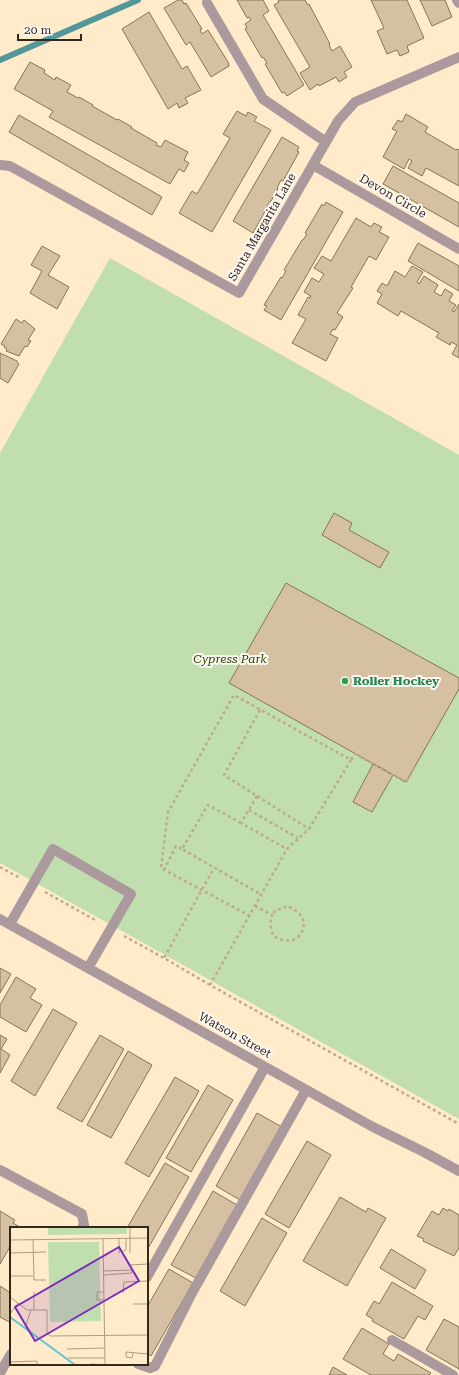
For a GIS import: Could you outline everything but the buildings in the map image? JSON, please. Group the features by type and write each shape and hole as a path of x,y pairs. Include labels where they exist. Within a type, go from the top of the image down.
{"street":[{"path":"207,3 263,99 326,142"},
{"name":"Santa Margarita Lane","path":"0,165 10,166 240,293 338,121 355,102 459,57"},
{"name":"Devon Circle","path":"313,165 459,249"},
{"path":"10,924 53,850 131,894 88,968"},
{"name":"Watson Street","path":"0,919 373,1127 459,1171"},
{"path":"148,1275 265,1067"},
{"path":"141,1365 150,1368 155,1366 192,1293 306,1090"},
{"path":"0,1170 82,1214 84,1225 83,1227"},
{"path":"392,1340 453,1375"},
{"path":"0,1373 10,1356"}],"path":[{"path":"250,916 161,868 168,812 234,696 351,760"},
{"path":"260,710 224,776 309,829"},
{"path":"210,985 287,849 309,829 355,754 406,782 415,767"},
{"path":"242,823 257,796"},
{"path":"182,850 208,804 287,849"},
{"path":"249,810 298,838"},
{"path":"164,870 176,846 262,895"},
{"path":"0,867 459,1124"},
{"path":"164,958 214,868"},
{"path":"256,906 272,916"},
{"path":"288,906 296,910 302,916 304,924 302,933 296,939 289,941 280,940 273,935 271,930 270,921 272,916 275,911 288,906"}],"green space":[{"name":"Cypress Park","path":"110,258 459,455 459,1119 0,863 0,453"}],"waterway":[{"path":"0,60 138,0"}],"place":[{"name":"Roller Hockey","path":"345,681"}]}
